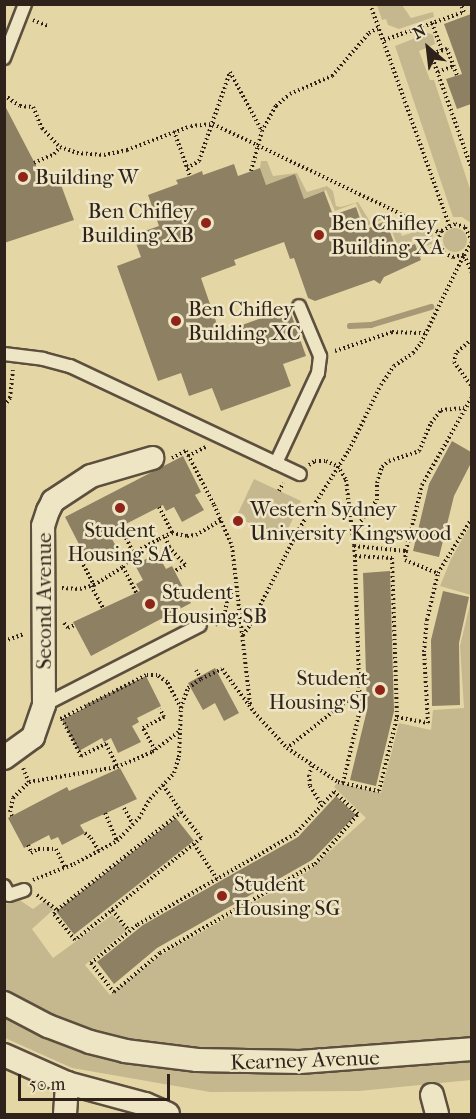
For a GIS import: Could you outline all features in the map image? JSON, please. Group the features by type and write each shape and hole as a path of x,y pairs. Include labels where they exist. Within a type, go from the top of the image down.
{"street":[{"name":"Second Avenue","path":"48,715 43,526 53,501 91,476 152,458"},
{"path":"10,754 33,737 48,715"},
{"name":"Kearney Avenue","path":"4,1003 48,1026 90,1042 125,1051 197,1060 300,1062 471,1049"},
{"path":"4,1055 67,1083 145,1104 168,1114"},
{"path":"64,1114 67,1083"}],"lane":[{"path":"4,58 25,4"},
{"path":"276,463 318,373 320,356 299,306"},
{"path":"9,355 43,359 70,366 300,474"},
{"path":"48,715 200,625"},
{"path":"4,886 9,895 24,890"}],"path":[{"path":"370,4 449,225"},
{"path":"384,40 464,12 461,4"},
{"path":"432,23 442,51"},
{"path":"251,171 262,131 282,99 332,76 369,33 378,28"},
{"path":"457,75 447,48 431,54 471,170"},
{"path":"438,72 454,66"},
{"path":"188,168 199,161 230,72 262,131"},
{"path":"4,95 20,106 33,107 42,128 60,147 77,153 104,155 127,150 174,131 200,124 213,124 440,233"},
{"path":"174,131 190,176"},
{"path":"34,163 54,154 60,147"},
{"path":"243,635 250,626 290,544 338,466 389,373 413,353 426,333 471,242 465,227 449,225 440,233 439,246 448,256 464,255"},
{"path":"419,255 439,246"},
{"path":"464,255 471,273"},
{"path":"320,356 392,332 406,330 426,333"},
{"path":"471,339 456,353 454,362 471,387"},
{"path":"4,406 10,398 9,355"},
{"path":"438,573 405,560 406,550 422,485 471,397"},
{"path":"354,546 358,525 377,500 377,483 382,467 389,461 413,455 419,451 431,423 441,410 464,408"},
{"path":"152,458 166,461 186,451 232,546 250,705"},
{"path":"300,474 303,468 315,461 338,466 346,480 355,556 360,710 343,783"},
{"path":"159,507 172,533"},
{"path":"397,717 428,723 424,635 438,573 471,518"},
{"path":"43,587 80,589 92,585 123,567 134,553 172,533 187,536 196,534 221,520"},
{"path":"116,529 122,530 134,553"},
{"path":"165,537 170,548 185,565 175,571"},
{"path":"354,546 406,550"},
{"path":"82,550 77,553 104,609"},
{"path":"57,909 42,897 24,890 29,882 65,868 117,841 133,824 177,765 181,708 188,688 222,669 287,748 330,778 379,791 397,717 392,558 355,556"},
{"path":"123,567 136,593"},
{"path":"200,625 203,633 220,621 228,597 236,594"},
{"path":"196,670 201,679"},
{"path":"117,767 106,744 81,756 48,715 146,675 163,678 181,708"},
{"path":"287,748 358,692"},
{"path":"155,750 143,728 164,717 160,710"},
{"path":"12,816 10,812 13,798 29,782 117,767 155,750 181,730"},
{"path":"10,754 29,782"},
{"path":"312,766 309,775 310,786 322,805"},
{"path":"163,785 201,838 75,940 54,914 57,909 181,812"},
{"path":"334,792 358,814 315,864 160,953 114,992 92,963 129,931 217,879 295,834 334,792"},
{"path":"124,808 133,824"},
{"path":"105,813 117,841"},
{"path":"85,833 99,851"},
{"path":"194,844 217,879"},
{"path":"28,846 31,853 38,849 56,849 65,868"},
{"path":"112,910 129,931"}],"shaded area":[{"path":"377,5 402,5 411,18 433,12 434,17 399,29 388,25 386,19 382,20"},
{"path":"428,33 433,35 435,44 419,51 430,80 434,80 471,192 471,223 462,217 453,217 395,46"},
{"path":"261,161 267,161 273,176 297,173 307,192 327,186 333,191 336,206 341,207 358,202 370,222 388,216 395,221 402,236 411,233 416,227 433,234 432,244 418,249 415,240 398,247 387,218 366,226 356,203 335,211 326,190 304,199 295,174 266,185 260,168"},
{"path":"455,228 463,232 467,240 463,248 455,252 447,248 443,240 447,232"},
{"path":"254,479 301,501 283,539 236,517"},
{"path":"471,524 471,595 440,586 451,559"},
{"path":"471,600 471,1041 256,1054 134,1043 78,1028 5,992 4,905 18,899 33,909 44,901 54,909 32,929 53,958 112,915 127,930 85,965 110,995 161,955 307,872 366,818 334,787 337,783 381,793 399,723 431,730 433,710 464,708 460,646"},
{"path":"4,1012 82,1048 471,1057 471,1080 359,1091 210,1092 72,1068 5,1038"}],"building":[{"path":"471,14 471,104 457,109 446,79 462,74 444,24"},
{"name":"Building W","path":"4,104 43,179 57,174 74,220 4,243"},
{"path":"234,164 238,176 260,168 266,185 295,174 304,199 324,191 333,215 356,207 364,230 386,221 397,251 415,244 421,260 384,277 380,284 374,280 315,301 308,298 294,258 290,259 284,242 234,260 236,265 201,278 220,333 289,308 306,356 283,364 291,386 221,411 212,388 189,396 181,373 158,381 117,266 141,257 133,235 159,226 148,195 178,184 176,180 202,171 203,175"},
{"path":"452,441 471,452 471,463 454,496 439,557 413,551 429,484"},
{"name":"Student Housing SA","path":"183,456 201,492 195,495 204,510 182,522 174,507 166,511 163,505 116,529 119,536 112,539 117,548 95,559 90,550 84,554 65,517"},
{"name":"Student Housing SB","path":"157,553 166,569 172,566 191,603 91,656 73,622 140,591 136,584 143,580 135,565"},
{"name":"Student Housing SJ","path":"390,571 394,711 376,786 350,780 367,710 363,573"},
{"path":"443,591 469,597 459,643 460,705 432,706 431,640"},
{"path":"215,668 239,713 224,721 215,703 203,710 188,683"},
{"path":"146,676 161,706 137,718 139,722 132,726 141,742 118,753 111,738 104,742 102,738 79,751 62,720 86,707 85,705"},
{"path":"120,768 137,799 80,825 85,833 62,845 58,837 51,840 49,835 24,848 8,818 67,787 69,791"},
{"name":"Student Housing SG","path":"336,796 356,815 312,860 157,948 114,984 97,962 143,925 298,837"},
{"path":"176,818 194,841 74,934 56,912"}],"waterway":[{"path":"350,326 371,325 431,307"}],"place":[{"name":"Building W","path":"23,177"},
{"name":"Ben Chifley Building XB","path":"206,223"},
{"name":"Ben Chifley Building XA","path":"319,235"},
{"name":"Ben Chifley Building XC","path":"176,321"},
{"name":"Student Housing SA","path":"120,508"},
{"name":"Western Sydney University Kingswood","path":"238,521"},
{"name":"Student Housing SB","path":"150,604"},
{"name":"Student Housing SJ","path":"380,690"},
{"name":"Student Housing SG","path":"222,896"}]}
